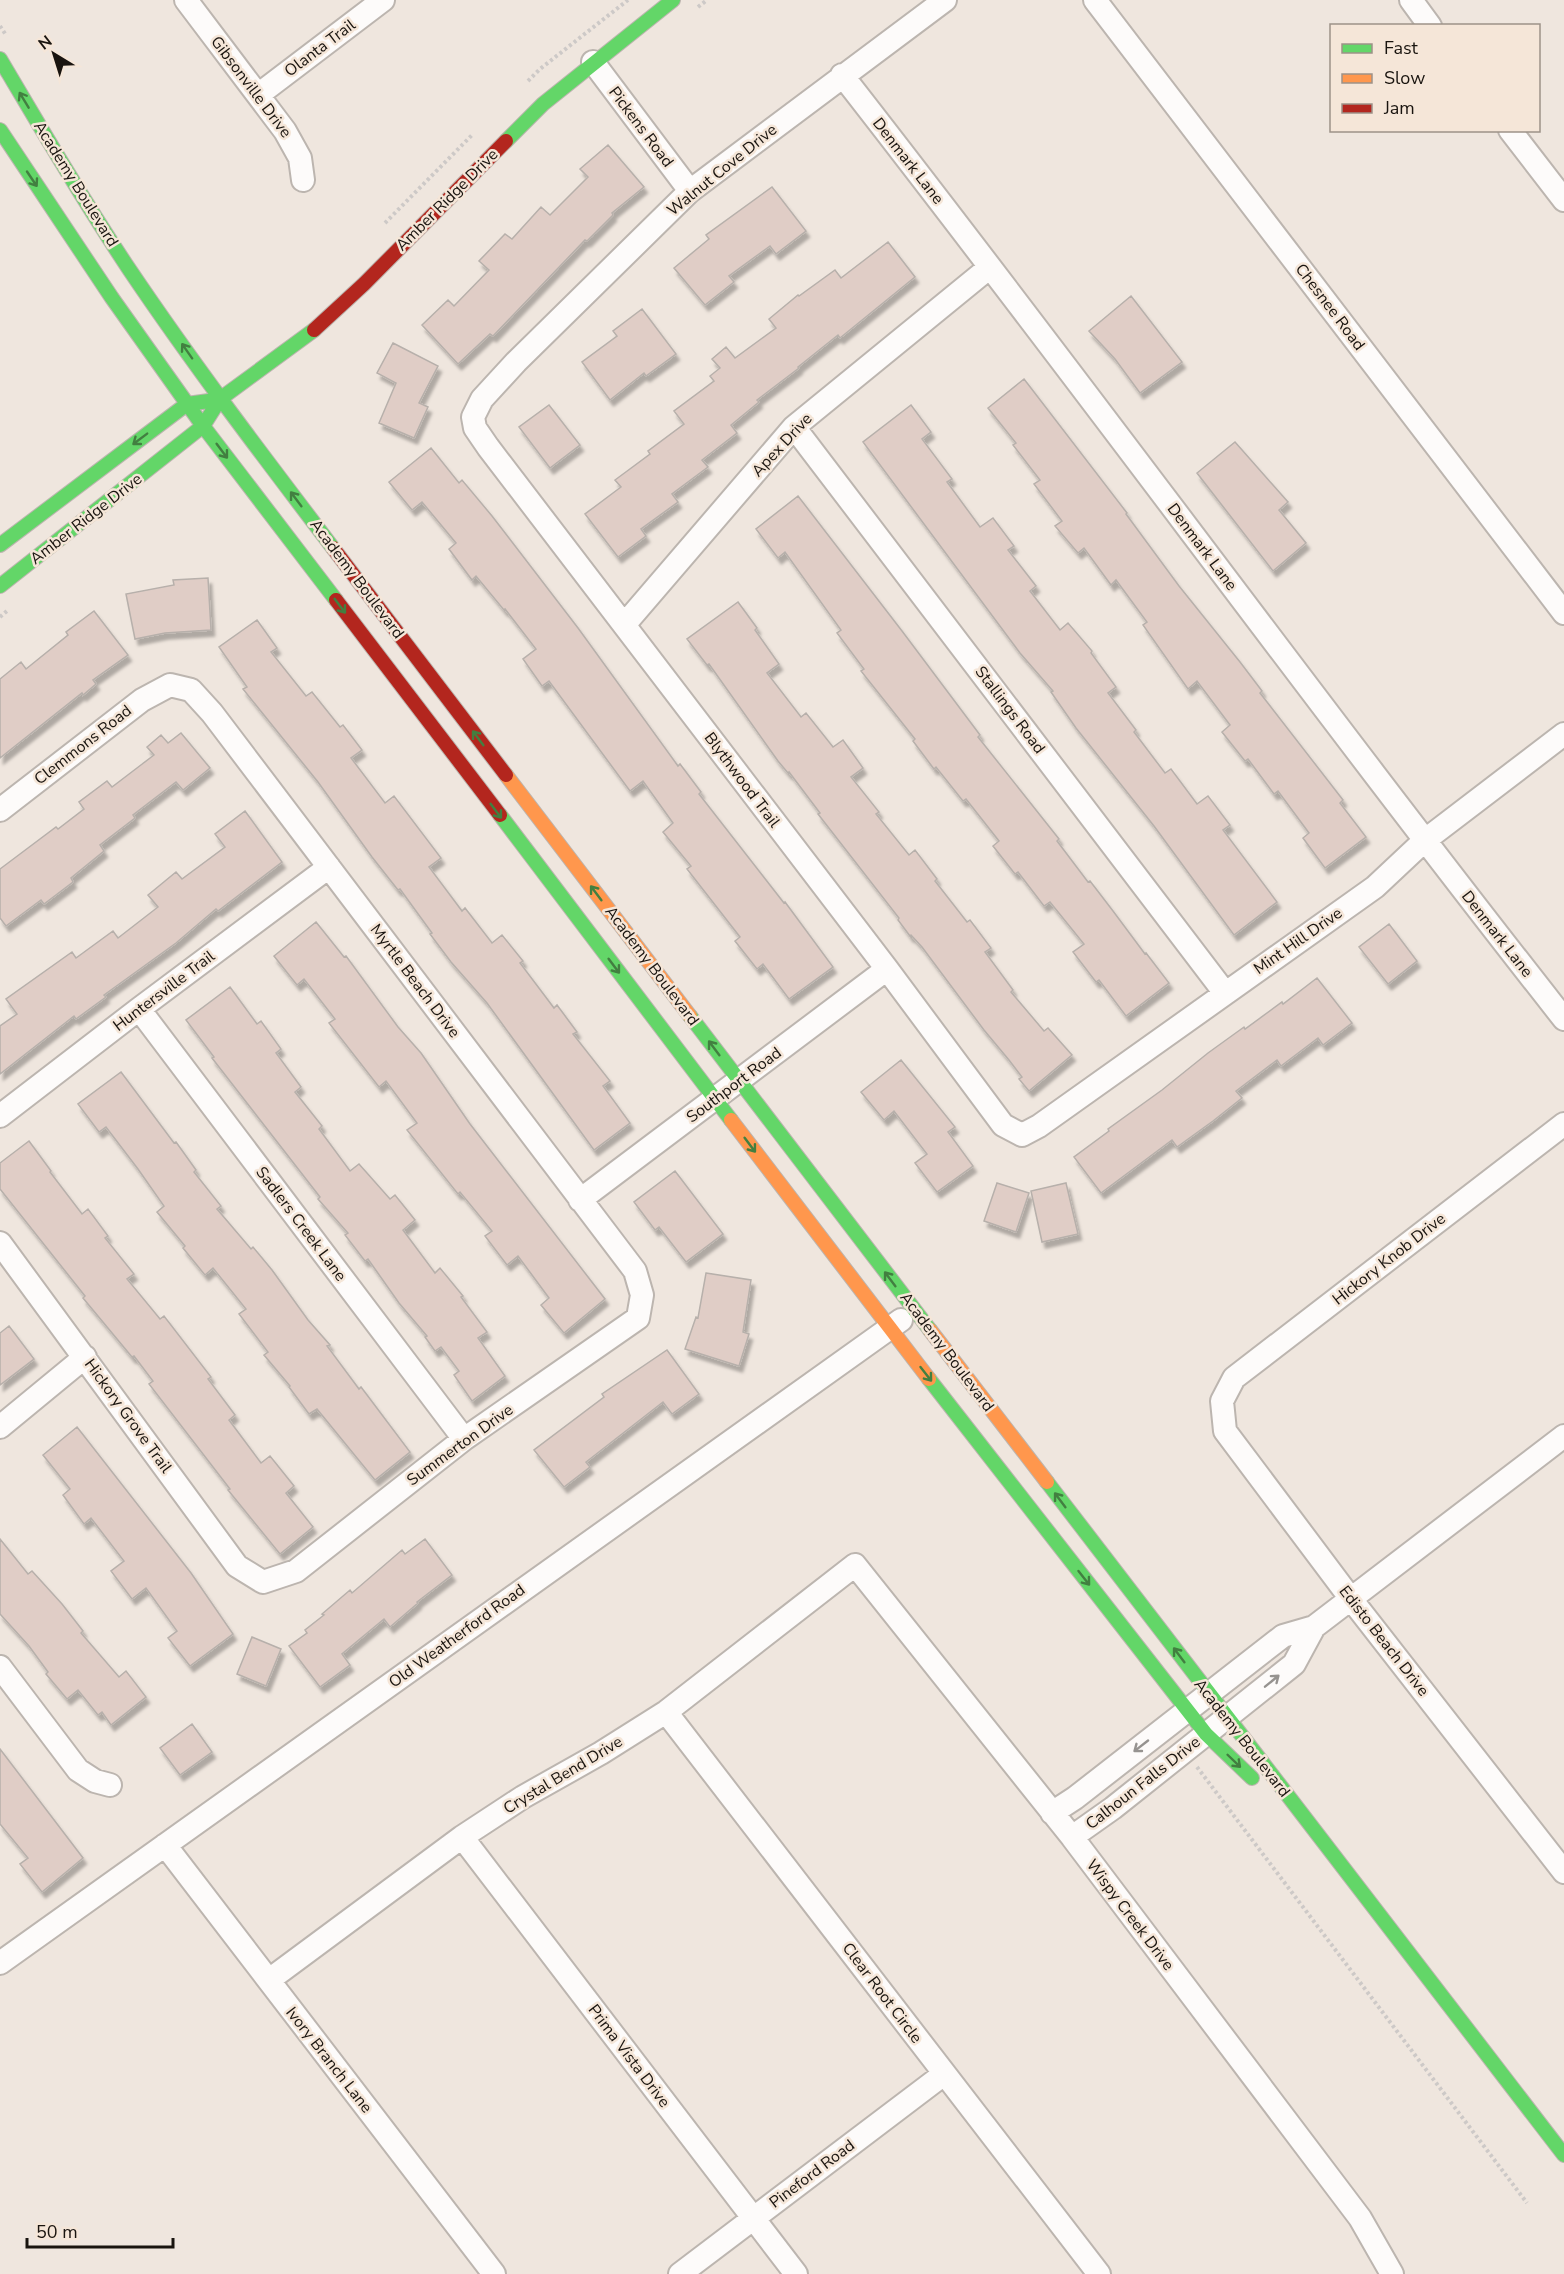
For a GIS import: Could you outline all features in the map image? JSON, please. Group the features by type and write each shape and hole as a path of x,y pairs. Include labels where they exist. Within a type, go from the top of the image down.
{"main road":[{"name":"Amber Ridge Drive","path":"0,586 202,426 220,399 314,330 364,284 543,104 673,0"},
{"name":"Academy Boulevard","path":"0,59 75,187 220,399 915,1311 1564,2155"},
{"name":"Academy Boulevard","path":"0,129 111,298 202,426 890,1328 1206,1734 1332,1854"},
{"name":"Amber Ridge Drive","path":"0,545 187,404 220,399"}],"street":[{"name":"Gibsonville Drive","path":"186,0 294,144 300,158 303,180"},
{"name":"Olanta Trail","path":"258,95 383,0"},
{"name":"Walnut Cove Drive","path":"473,417 482,399 516,362 690,191 945,0"},
{"name":"Chesnee Road","path":"1095,0 1564,613"},
{"path":"1411,0 1429,24"},
{"name":"Pickens Road","path":"593,62 690,191"},
{"name":"Denmark Lane","path":"842,75 1424,841 1564,1019"},
{"path":"1512,132 1564,201"},
{"name":"Apex Drive","path":"624,625 794,427 990,267"},
{"name":"Blythwood Trail","path":"473,417 475,428 488,447 887,969 1003,1125 1022,1135"},
{"name":"Stallings Road","path":"794,427 1226,993"},
{"name":"Clemmons Road","path":"0,810 142,700 170,685"},
{"name":"Myrtle Beach Drive","path":"170,685 191,690 212,713 635,1271 642,1295"},
{"name":"Mint Hill Drive","path":"1022,1135 1039,1126 1375,887 1424,841 1564,734"},
{"name":"Huntersville Trail","path":"0,1116 329,867"},
{"name":"Southport Road","path":"580,1200 887,969"},
{"name":"Sadlers Creek Lane","path":"139,1009 464,1439"},
{"name":"Hickory Knob Drive","path":"1222,1401 1234,1378 1564,1124"},
{"name":"Hickory Grove Trail","path":"0,1243 237,1566 263,1582"},
{"name":"Summerton Drive","path":"263,1582 296,1571 464,1439 638,1318 642,1295"},
{"name":"Old Weatherford Road","path":"0,1963 915,1311"},
{"path":"0,1427 85,1357"},
{"name":"Edisto Beach Drive","path":"1222,1401 1226,1431 1351,1599 1564,1872"},
{"name":"Calhoun Falls Drive","path":"1053,1813 1283,1636 1314,1627 1560,1447"},
{"name":"Crystal Bend Drive","path":"268,1980 462,1837 523,1797 602,1754 666,1712 855,1565"},
{"name":"Wispy Creek Drive","path":"855,1565 1072,1837 1360,2218 1392,2274"},
{"name":"Calhoun Falls Drive","path":"1072,1837 1113,1808 1294,1664 1314,1627"},
{"path":"0,1667 78,1770 94,1781 110,1785"},
{"name":"Clear Root Circle","path":"666,1712 1099,2274"},
{"name":"Prima Vista Drive","path":"462,1837 796,2274"},
{"name":"Ivory Branch Lane","path":"165,1845 494,2274"},
{"name":"Pineford Road","path":"680,2274 944,2074"}],"path":[{"path":"523,85 628,0"},
{"path":"384,225 474,134"}],"building":[{"path":"608,145 644,187 612,213 613,215 587,241 585,240 493,336 490,334 458,364 422,325 448,300 454,306 489,270 479,261 505,234 512,239 541,207 550,215 588,177 580,169"},
{"path":"772,187 806,231 776,254 770,246 729,276 734,282 705,305 674,268 709,239 706,235"},
{"path":"888,242 915,277 840,338 838,335 757,400 759,402 731,425 737,433 702,460 708,467 672,494 678,502 641,529 646,536 618,557 585,514 621,487 615,480 650,454 648,451 684,424 674,411 714,381 710,376 720,368 712,359 726,347 735,358 776,328 769,319 798,295 835,270 841,278"},
{"path":"1131,296 1182,362 1140,393 1115,359 1089,331"},
{"path":"642,309 676,354 646,376 644,373 610,400 582,362 617,336 613,331"},
{"path":"393,343 438,366 419,403 428,407 414,438 379,423 396,383 377,373"},
{"path":"1024,379 1127,513 1179,586 1262,691 1260,693 1343,800 1340,803 1366,837 1325,868 1303,838 1309,833 1278,791 1274,794 1248,759 1245,761 1222,732 1230,725 1197,681 1188,689 1143,625 1147,622 1116,580 1111,585 1084,548 1078,553 1055,526 1062,521 1034,484 1040,480 1013,445 1016,443 988,408"},
{"path":"549,405 580,445 550,468 519,427"},
{"path":"911,405 931,432 922,439 952,479 947,482 980,527 993,518 1014,546 1008,550 1036,586 1030,591 1060,630 1068,623 1092,651 1091,653 1116,687 1108,693 1136,730 1134,732 1165,773 1171,769 1197,804 1208,796 1230,825 1223,830 1277,902 1234,935 1154,826 1076,728 1051,692 1053,691 1020,653 863,442"},
{"path":"1235,442 1288,502 1279,510 1306,543 1273,571 1197,473"},
{"path":"431,448 459,483 462,480 492,516 578,628 678,766 680,764 701,792 699,794 785,902 833,967 789,999 763,964 757,969 735,941 740,937 687,869 691,866 663,832 673,823 643,781 630,791 549,681 542,686 523,659 536,649 476,576 472,580 449,549 456,543 422,502 412,510 389,482"},
{"path":"798,496 980,735 978,737 1059,839 1057,841 1088,882 1090,881 1169,983 1126,1016 1099,980 1096,982 1073,952 1084,944 1050,902 1044,906 1018,872 1015,874 993,846 999,841 966,799 963,801 936,767 934,769 913,741 915,739 861,671 864,669 837,633 841,630 785,552 778,558 756,529"},
{"path":"208,578 211,630 165,633 135,639 126,594 174,585 173,580"},
{"path":"738,602 779,664 767,673 801,717 806,713 833,747 843,740 863,768 851,777 879,812 876,814 909,855 915,850 937,879 935,881 967,922 970,920 991,948 985,952 1013,990 1011,992 1044,1031 1048,1028 1072,1055 1029,1091 1019,1079 1022,1077 922,947 910,936 898,920 899,918 818,814 820,813 778,761 709,664 707,665 687,639"},
{"path":"94,611 128,655 93,680 96,684 83,695 82,693 0,758 0,679 21,662 26,669 68,635 66,632"},
{"path":"257,620 277,648 271,652 306,696 312,692 340,727 343,725 362,750 351,758 385,803 394,796 441,858 429,867 462,911 465,908 492,943 502,935 523,961 520,963 554,1008 557,1005 577,1032 573,1034 610,1081 603,1086 630,1123 594,1150 487,1003 451,962 400,889 398,890 372,857 318,782 243,689 247,687 219,647"},
{"path":"181,733 210,768 183,790 176,782 133,815 135,818 100,845 104,851 71,878 73,882 44,904 41,900 6,926 0,918 0,869 84,809 79,802 107,781 112,787 154,755 147,747 161,735 168,743"},
{"path":"245,811 282,862 218,911 216,909 176,943 104,995 106,997 76,1019 74,1016 0,1074 0,1026 17,1014 6,999 72,952 76,958 113,931 118,938 158,907 148,895 176,872 182,879 225,847 215,834"},
{"path":"316,922 344,957 346,956 398,1027 421,1053 470,1124 605,1299 564,1333 541,1305 549,1298 518,1256 507,1265 485,1236 492,1231 460,1192 458,1194 407,1130 417,1123 386,1081 379,1087 329,1023 335,1019 304,979 297,985 274,956"},
{"path":"1389,924 1417,961 1388,984 1359,947"},
{"path":"1317,978 1352,1023 1323,1045 1318,1038 1281,1066 1277,1060 1236,1091 1242,1098 1213,1121 1177,1147 1172,1140 1101,1193 1074,1157 1208,1053 1282,1002 1283,1004"},
{"path":"230,987 257,1024 261,1021 281,1049 276,1053 301,1087 295,1092 322,1126 319,1129 350,1171 359,1164 390,1199 395,1195 415,1220 403,1230 435,1273 440,1268 463,1296 461,1297 487,1332 478,1338 505,1376 472,1401 454,1375 459,1371 441,1347 435,1351 425,1337 427,1336 399,1303 368,1259 365,1261 345,1235 348,1233 318,1199 320,1197 212,1058 214,1057 186,1020"},
{"path":"901,1060 955,1127 948,1132 973,1166 937,1192 915,1163 927,1154 894,1111 884,1120 861,1092"},
{"path":"121,1072 196,1170 194,1172 221,1206 217,1209 272,1270 308,1320 330,1345 327,1346 359,1389 361,1387 410,1452 375,1480 317,1409 309,1414 290,1386 264,1355 268,1352 239,1314 246,1309 213,1268 205,1275 157,1212 164,1206 138,1169 106,1127 99,1132 78,1104"},
{"path":"29,1141 82,1214 88,1209 108,1236 105,1238 134,1274 127,1279 160,1319 164,1316 211,1377 208,1379 235,1415 229,1420 261,1463 270,1456 294,1486 286,1493 313,1527 280,1554 228,1490 230,1489 149,1384 153,1381 134,1356 132,1357 83,1298 85,1296 0,1189 0,1163"},
{"path":"675,1171 723,1234 686,1262 659,1227 655,1230 634,1202"},
{"path":"997,1183 1029,1193 1016,1232 984,1221"},
{"path":"1066,1183 1078,1234 1042,1242 1031,1191"},
{"path":"706,1273 751,1280 743,1332 749,1334 739,1366 685,1349 696,1317 698,1318"},
{"path":"9,1326 34,1359 0,1385 0,1333"},
{"path":"667,1350 699,1394 672,1414 663,1402 586,1462 590,1467 564,1487 534,1450 604,1397 602,1394"},
{"path":"77,1427 191,1573 233,1634 190,1666 168,1638 177,1631 146,1588 132,1599 111,1571 124,1561 91,1518 84,1524 63,1495 70,1489 43,1455"},
{"path":"0,1539 28,1574 32,1571 62,1604 83,1631 81,1633 119,1677 126,1671 146,1697 111,1725 102,1712 98,1715 78,1690 67,1699 46,1674 48,1672 29,1646 0,1614"},
{"path":"425,1539 452,1575 417,1602 390,1627 384,1619 342,1654 350,1665 320,1687 289,1646 307,1633 305,1630 350,1590 352,1593 402,1550 405,1554"},
{"path":"252,1637 281,1649 266,1686 237,1674"},
{"path":"192,1724 212,1752 180,1775 160,1748"},
{"path":"0,1749 83,1858 42,1892 20,1864 28,1858 0,1824"}],"traffic: fast":[{"path":"506,141 543,104 673,0"},
{"path":"0,59 129,269 203,375 333,548"},
{"path":"0,130 112,298 203,426 336,600"},
{"path":"0,586 203,426 220,399 314,330"},
{"path":"0,545 187,404 209,401"},
{"path":"500,815 731,1120"},
{"path":"690,1016 930,1330"},
{"path":"929,1379 1206,1734 1252,1778"},
{"path":"1047,1482 1564,2155"}],"traffic: slow":[{"path":"506,775 690,1016"},
{"path":"731,1120 929,1379"},
{"path":"930,1330 1047,1482"}],"traffic: jam":[{"path":"314,330 364,284 506,141"},
{"path":"333,548 506,775"},
{"path":"336,600 500,815"}]}
